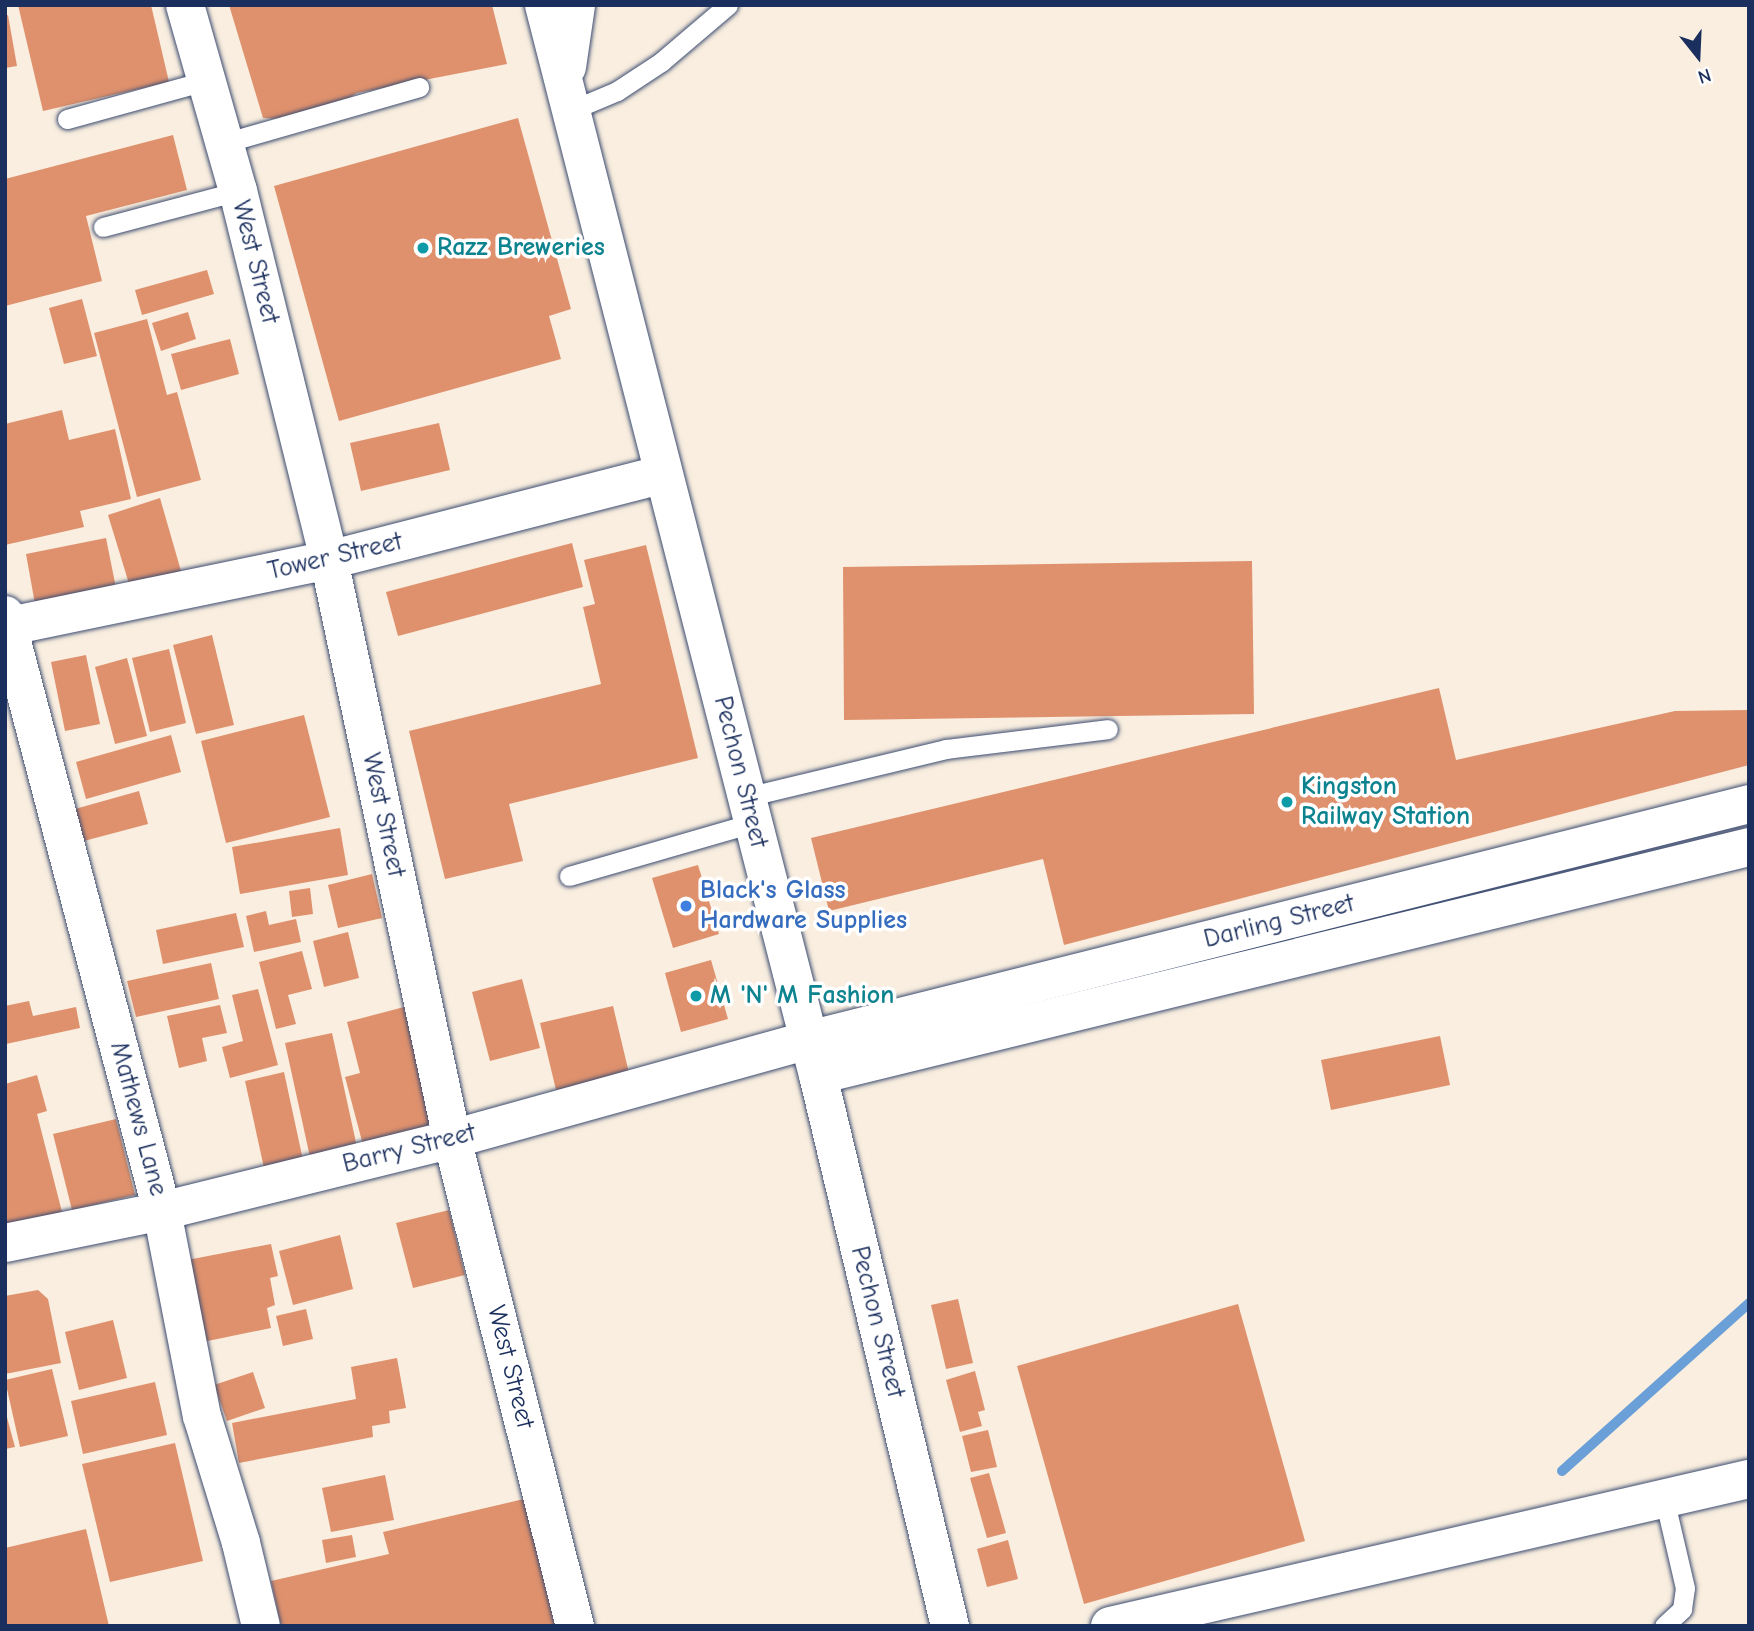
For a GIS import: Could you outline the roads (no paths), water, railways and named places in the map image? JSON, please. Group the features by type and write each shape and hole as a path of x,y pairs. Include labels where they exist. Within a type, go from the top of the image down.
{"street":[{"name":"West Street","path":"186,5 205,81 238,191 329,560 452,1139 575,1626"},
{"name":"Pechon Street","path":"544,5 813,1058 950,1626"},
{"name":"Pechon Street","path":"569,97 576,5"},
{"name":"Tower Street","path":"6,623 329,560 663,474"},
{"name":"Mathews Lane","path":"6,623 162,1211 202,1416 242,1543 261,1626"},
{"name":"Darling Street","path":"813,1058 1060,977 1749,804"},
{"name":"Darling Street","path":"813,1058 1069,1013 1749,846"},
{"path":"1060,977 1069,1013"},
{"name":"Barry Street","path":"5,1243 162,1211 452,1139 813,1058"},
{"path":"1110,1626 1749,1479"}],"lane":[{"path":"569,97 617,90 661,62 728,5"},
{"path":"67,119 205,81"},
{"path":"224,143 419,87"},
{"path":"103,227 238,191"},
{"path":"569,876 750,810 946,749 1108,729"},
{"path":"1664,1498 1685,1588 1682,1609 1664,1626"}],"waterway":[{"path":"1562,1471 1749,1303"}],"place":[{"name":"Razz Breweries","path":"423,248"},
{"name":"Kingston Railway Station","path":"1287,802"},
{"name":"Black's Glass Hardware Supplies","path":"686,906"},
{"name":"M 'N' M Fashion","path":"696,996"}]}
